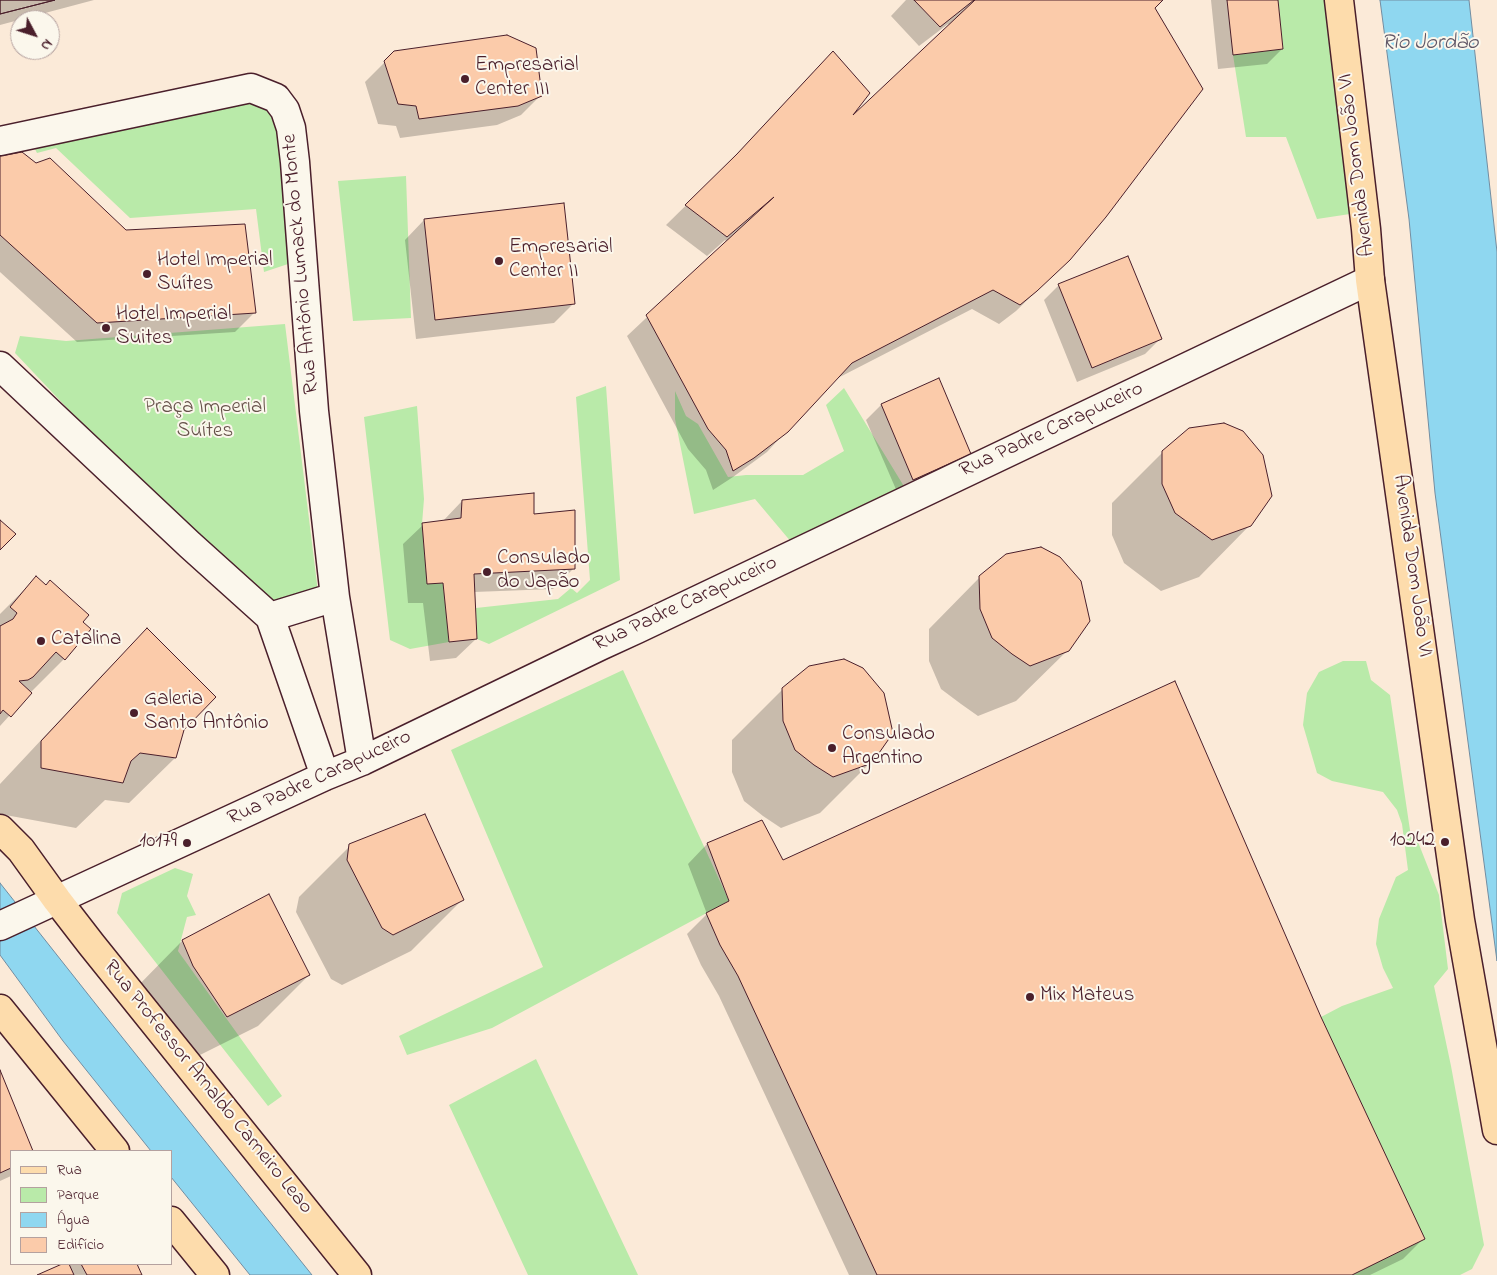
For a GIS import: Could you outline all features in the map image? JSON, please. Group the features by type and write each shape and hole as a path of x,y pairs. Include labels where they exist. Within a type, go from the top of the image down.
{"main road":[{"name":"Avenida Dom João VI","path":"1339,0 1366,229 1370,280 1460,920 1497,1130"},
{"name":"Rua Professor Arnaldo Carneiro Leao","path":"0,829 22,850 56,900 357,1275"},
{"path":"0,1009 114,1150"},
{"path":"172,1222 215,1275"}],"street":[{"name":"Rua Antônio Lumack do Monte","path":"0,141 251,88 263,91 276,98 285,110 291,128 295,162 314,411 334,597 362,761"},
{"name":"Rua Padre Carapuceiro","path":"0,926 325,776 362,761 1370,280"},
{"path":"0,366 190,545 270,617 325,776"},
{"path":"270,617 334,597"}],"green space":[{"path":"1278,0 1326,0 1350,214 1317,219 1286,137 1246,137 1233,55 1283,49"},
{"path":"243,100 279,114 297,261 264,272 256,209 130,218 56,148 37,153 32,143"},
{"path":"406,176 411,318 353,321 338,181"},
{"name":"Praça Imperial Suítes","path":"285,324 318,592 271,605 139,484 15,353 20,336 66,341"},
{"path":"606,386 620,580 489,644 477,639 476,608 558,599 571,588 577,593 590,580 576,397"},
{"path":"844,388 905,488 792,543 755,499 694,514 675,419 675,391 686,416 698,424 728,477 746,475 803,475 844,451 826,405"},
{"path":"417,406 424,499 422,524 427,584 443,583 449,642 410,649 390,640 364,417"},
{"path":"1343,661 1366,661 1371,680 1390,695 1411,837 1418,842 1439,895 1448,969 1434,986 1451,1066 1484,1245 1472,1269 1460,1275 1352,1275 1409,1247 1321,1017 1342,1006 1393,988 1383,968 1376,944 1379,919 1396,877 1408,870 1402,824 1397,810 1383,792 1332,781 1317,773 1303,725 1307,693 1319,672"},
{"path":"623,670 729,901 492,1028 407,1055 399,1036 543,967 451,750"},
{"path":"175,868 193,874 187,896 196,915 187,917 178,951 282,1096 268,1106 117,913 122,893"},
{"path":"536,1059 638,1275 528,1275 449,1105"}],"water":[{"name":"Rio Jordão","path":"1380,0 1469,0 1497,252 1497,961 1435,493 1409,219"},
{"path":"0,883 312,1275 250,1275 172,1178 172,1150 150,1150 63,1041 0,955"}],"building":[{"path":"0,0 55,0 10,10 0,14"},
{"path":"0,0 55,0 10,10 0,14"},
{"path":"914,0 974,0 940,27"},
{"path":"975,0 1163,0 1155,8 1203,89 1106,217 1070,260 1020,305 993,290 852,363 788,432 754,458 733,471 726,450 708,429 646,315 774,197 727,237 685,205 737,154 833,51 870,93 853,115"},
{"path":"1227,0 1278,0 1283,49 1233,55"},
{"name":"Empresarial Center III","path":"507,35 536,48 542,96 518,106 419,119 416,106 398,104 384,61 394,51"},
{"name":"Hotel Imperial Suítes","path":"22,152 36,163 50,158 126,230 245,224 256,313 97,323 0,235 0,156"},
{"name":"Empresarial Center II","path":"564,203 575,304 435,320 424,219"},
{"path":"1128,256 1162,339 1092,368 1058,284"},
{"path":"939,378 971,454 913,480 881,404"},
{"path":"1224,423 1243,431 1263,455 1272,496 1251,526 1212,540 1175,513 1162,484 1162,451 1189,428"},
{"path":"534,493 534,514 575,510 575,569 474,574 477,639 449,642 443,583 427,584 422,523 461,518 462,500"},
{"path":"0,520 16,534 0,550"},
{"path":"1041,547 1060,557 1081,581 1090,621 1069,651 1030,666 992,638 980,609 979,576 1006,554"},
{"name":"Catalina","path":"36,576 46,585 50,580 89,615 83,622 91,629 65,660 56,652 33,677 28,680 19,681 32,693 11,717 3,710 0,714 0,626 13,619 17,613 10,607"},
{"name":"Galeria Santo Antônio","path":"147,628 216,697 184,730 176,758 140,753 131,761 123,783 41,768 41,741"},
{"path":"844,659 863,668 884,693 893,733 872,763 833,777 795,750 783,721 782,688 809,666"},
{"name":"Mix Mateus","path":"1175,681 1321,1017 1425,1239 1352,1275 877,1275 738,976 720,945 706,913 729,901 707,843 762,820 783,860"},
{"path":"425,814 464,900 393,935 382,928 347,860 349,844"},
{"path":"269,894 310,975 227,1017 193,966 182,940"},
{"path":"0,1070 33,1150 10,1150 10,1168 0,1173"},
{"path":"60,1265 69,1265 74,1275 37,1275"},
{"path":"82,1265 137,1265 142,1275 87,1275"}],"place":[{"name":"Empresarial Center III","path":"465,79"},
{"name":"Empresarial Center II","path":"499,261"},
{"name":"Hotel Imperial Suítes","path":"147,274"},
{"name":"Hotel Imperial Suites","path":"106,328"},
{"name":"Consulado do Japão","path":"487,572"},
{"name":"Catalina","path":"41,641"},
{"name":"Galeria Santo Antônio","path":"134,713"},
{"name":"Consulado Argentino","path":"832,748"},
{"name":"10242","path":"1445,842"},
{"name":"10179","path":"187,843"},
{"name":"Mix Mateus","path":"1030,997"}]}
